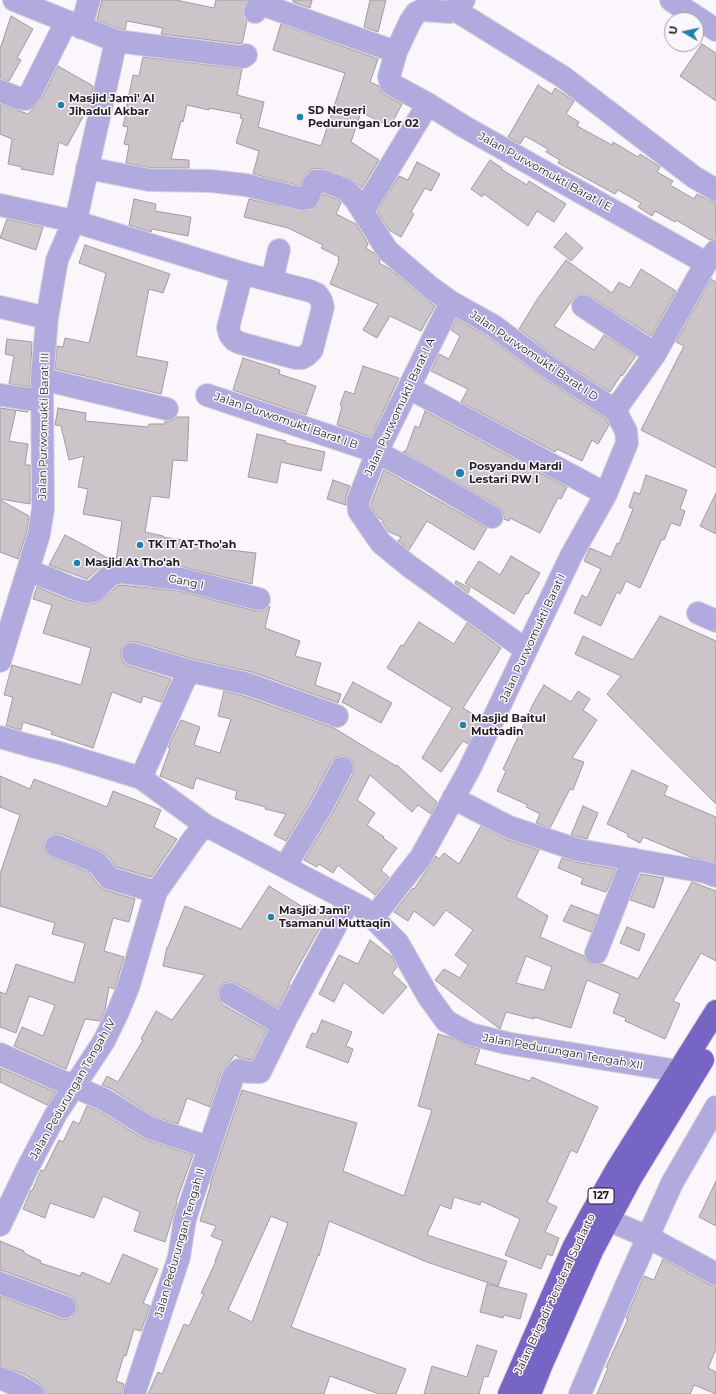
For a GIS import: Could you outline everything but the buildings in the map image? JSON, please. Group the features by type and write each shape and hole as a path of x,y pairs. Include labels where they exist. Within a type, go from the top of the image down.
{"main road":[{"name":"Jalan Brigadir Jenderal Sudiarto","path":"509,1394 573,1248 590,1216 618,1167 716,1011"},
{"name":"Jalan Brigadir Jenderal Sudiarto","path":"530,1394 587,1263 608,1220 631,1178 716,1038"}],"street":[{"path":"14,0 116,41 244,57 246,55"},
{"path":"0,91 18,98 25,98 31,92 74,25 88,0"},
{"path":"671,0 716,30"},
{"path":"255,12 258,5 263,5 396,52 410,22 419,11 449,12 460,5 563,78 694,178 716,190"},
{"name":"Jalan Purwomukti Barat III","path":"0,661 39,534 43,509 42,378 47,318 57,260 78,211 116,41"},
{"name":"Jalan Purwomukti Barat I E","path":"396,52 389,77 390,82 394,87 428,104 463,126 711,257"},
{"path":"363,211 428,104"},
{"name":"Jalan Purwomukti Barat I D","path":"87,168 148,180 211,180 246,185 302,199 308,198 316,181 323,181 346,190 355,199 387,250 430,287 451,302 494,326 547,366 615,410"},
{"path":"0,205 73,221 242,273 272,280 317,294 323,307 312,350 302,358 295,358 234,340 230,335 228,328 242,273"},
{"path":"272,280 279,250"},
{"path":"615,410 655,354 711,257"},
{"name":"Jalan Purwomukti Barat I A","path":"451,302 377,452 358,501 359,511 381,543 409,566 526,650"},
{"path":"583,306 655,354"},
{"path":"0,307 47,318"},
{"path":"42,378 167,409"},
{"path":"409,388 606,494"},
{"path":"0,395 42,401"},
{"name":"Jalan Purwomukti Barat I B","path":"207,395 377,452 429,480 492,517"},
{"name":"Jalan Purwomukti Barat I","path":"373,918 421,857 469,770 571,556 606,494 627,443 626,431 615,410"},
{"name":"Gang I","path":"28,571 86,592 94,591 110,575 120,572 181,579 259,599"},
{"path":"132,654 190,671 248,684 337,716"},
{"path":"141,778 184,681 190,671"},
{"name":"Jalan Pedurungan Tengah XII","path":"0,737 60,753 141,778 205,825 363,908 398,943 428,996 446,1021 470,1034 506,1043 678,1071"},
{"path":"285,867 322,806 342,768"},
{"path":"453,798 509,827 578,850 705,872 716,876"},
{"name":"Jalan Pedurungan Tengah IV","path":"0,1225 49,1127 73,1087 104,1041 118,1012 129,985 156,892 194,838 205,825"},
{"path":"56,846 92,860 99,865 109,878 156,892"},
{"path":"596,953 633,859"},
{"name":"Jalan Pedurungan Tengah II","path":"134,1394 179,1258 185,1219 233,1077 238,1070 260,1072 283,1025 349,901"},
{"path":"230,994 283,1025"},
{"path":"0,1054 104,1100 150,1128 208,1148"},
{"path":"580,1394 672,1183 716,1108"},
{"path":"608,1220 648,1237 716,1274"},
{"path":"0,1283 66,1307"},
{"path":"0,1378 33,1394"}],"place":[{"name":"Masjid Jami' Al Jihadul Akbar","path":"61,105"},
{"name":"SD Negeri Pedurungan Lor 02","path":"300,117"},
{"name":"Posyandu Mardi Lestari RW I","path":"460,473"},
{"name":"TK IT AT-Tho'ah","path":"140,545"},
{"name":"Masjid At Tho'ah","path":"77,563"},
{"name":"Masjid Baitul Muttadin","path":"463,725"},
{"name":"Masjid Jami' Tsamanul Muttaqin","path":"271,917"}]}
